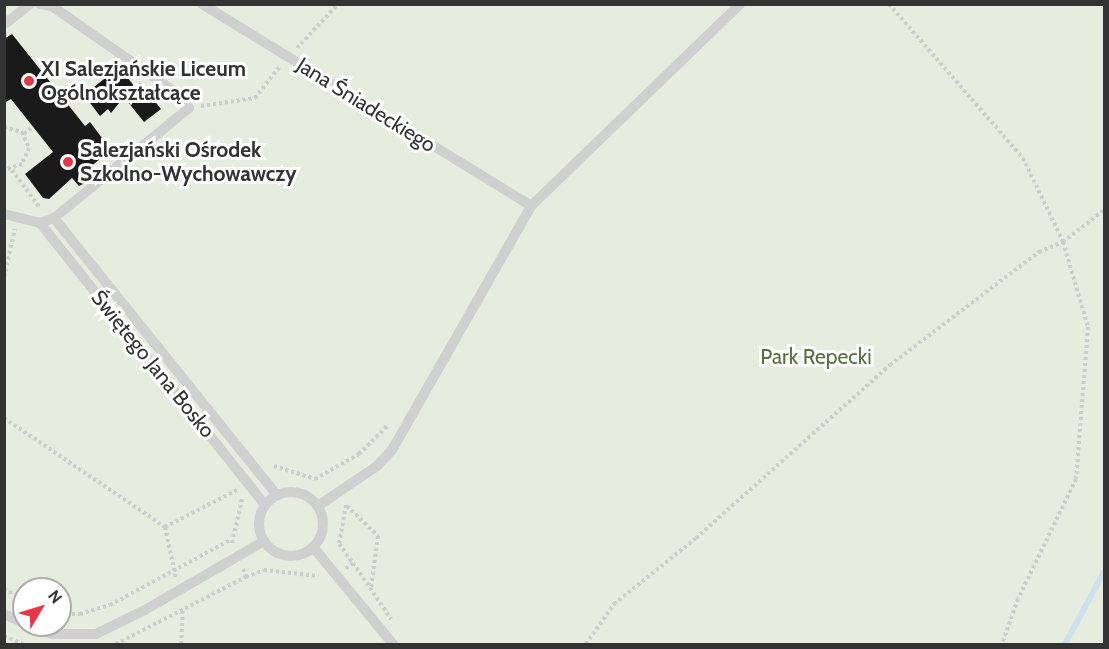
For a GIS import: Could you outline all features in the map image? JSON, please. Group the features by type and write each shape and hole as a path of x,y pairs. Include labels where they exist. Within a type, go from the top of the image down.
{"lane":[{"path":"6,23 30,4"},
{"path":"4,214 48,220 189,108 178,94 52,6 40,4"},
{"name":"Jana Śniadeckiego","path":"202,4 531,206"},
{"path":"318,506 376,466 392,450 531,206 740,4"},
{"name":"Świętego Jana Bosko","path":"48,220 277,495"},
{"name":"Świętego Jana Bosko","path":"48,220 265,505"},
{"path":"304,494 318,506 322,532 313,547 287,556 264,541 259,523 265,505 277,495 304,494"},
{"path":"72,634 96,634 145,610 264,541"},
{"path":"313,547 393,645"}],"path":[{"path":"189,108 255,98 287,57 338,4"},
{"path":"889,4 1023,158 1063,242 1088,327 1076,478 1018,599 1002,645"},
{"path":"4,127 24,134"},
{"path":"24,134 33,127"},
{"path":"4,170 12,170 22,164 28,154 24,134"},
{"path":"12,170 48,220"},
{"path":"586,645 614,604 696,538 890,365 1039,252 1063,242 1104,210"},
{"path":"4,277 14,231"},
{"path":"280,471 315,479 329,474 359,454 393,417"},
{"path":"4,418 165,526 177,582"},
{"path":"260,475 272,465"},
{"path":"72,613 94,611 230,540 244,487 165,526"},
{"path":"346,505 378,536 371,588"},
{"path":"116,645 246,577"},
{"path":"180,645 182,599"},
{"path":"4,636 23,645"}],"green space":[{"name":"Park Repecki","path":"4,5 1104,5 1104,644 5,644"}],"building":[{"path":"12,34 85,126 90,122 111,150 84,172 89,181 79,186 72,178 49,199 43,198 25,174 53,152 11,99 4,103 4,39"},
{"path":"119,67 135,87 140,83 161,109 144,122 124,97 111,113 108,109 100,116 84,95"}],"waterway":[{"path":"1065,644 1104,572"}],"place":[{"name":"XI Salezjańskie Liceum Ogólnokształcące","path":"29,81"},
{"name":"Salezjański Ośrodek Szkolno-Wychowawczy","path":"68,162"}]}
